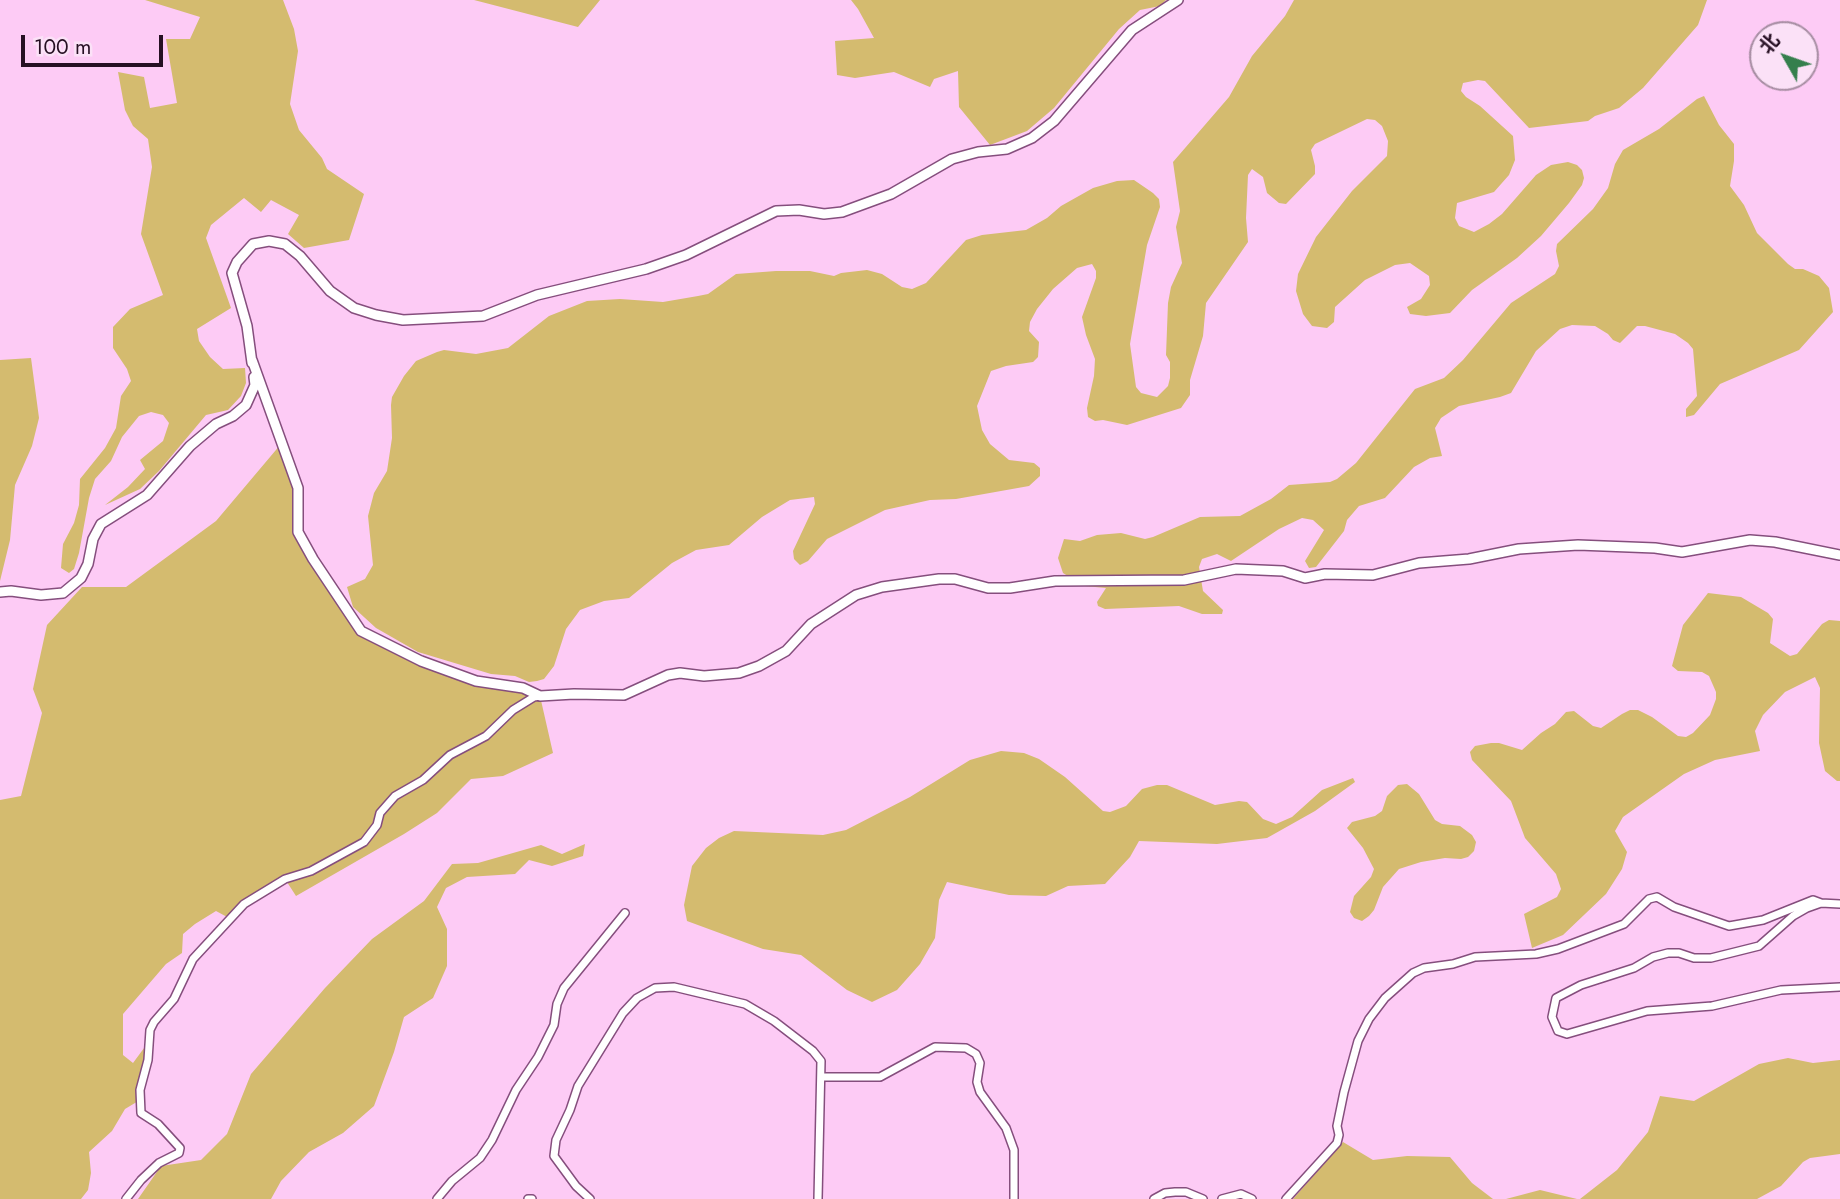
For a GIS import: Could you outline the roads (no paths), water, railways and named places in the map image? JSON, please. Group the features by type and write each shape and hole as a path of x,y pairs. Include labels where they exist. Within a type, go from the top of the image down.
{"street":[{"path":"0,593 63,593 81,578 101,524 147,495 190,446 216,424 233,416 246,405 255,385 247,326 232,273 237,262 253,244 269,241 285,244 300,256 330,291 354,308 376,315 403,320 483,316 537,295 646,269 686,255 776,211 799,210 824,214 842,212 891,194 952,159 978,152 1007,149 1032,138 1054,121 1132,30 1178,0"},
{"path":"252,360 298,488 298,533 361,631 421,661 476,681 523,688 540,696"},
{"path":"126,1199 159,1163 179,1153 180,1147 158,1124 141,1112 140,1090 148,1060 150,1030 174,999 193,959 244,904 285,878 311,871 364,842 377,825 380,813 395,796 423,780 450,755 486,736 513,710 534,697 574,694 624,695 668,675 739,673 759,666 786,651 811,624 856,594 882,587 939,579 955,579 988,588 1010,588 1055,581 1184,580 1236,569 1283,571 1305,578 1325,574 1373,575 1419,563 1469,559 1519,549 1578,545 1655,548 1682,552 1750,540 1775,542 1840,555"},
{"path":"1286,1199 1337,1143 1337,1126 1344,1092 1358,1041 1368,1019 1385,998 1413,973 1475,957 1536,954 1558,948 1625,924 1648,899 1657,897 1674,907 1729,926 1763,920 1813,900 1840,904"},
{"path":"1821,903 1793,916 1759,946 1710,958 1668,953 1653,957 1634,968 1581,985 1556,998 1552,1017 1558,1031 1567,1034 1647,1011 1712,1006 1781,990 1840,987"},
{"path":"437,1199 452,1181 480,1158 492,1140 516,1090 554,1026 557,1004 564,988 625,914"},
{"path":"590,1199 576,1186 554,1156 556,1140 578,1086 623,1013 637,998 654,988 674,987 745,1004 774,1021 821,1060 818,1199"},
{"path":"822,1077 880,1077 935,1047 966,1048 976,1054 980,1063 977,1082 980,1092 1006,1128 1014,1150 1014,1199"},
{"path":"1154,1199 1164,1193 1186,1192 1203,1199"},
{"path":"1222,1199 1241,1194 1252,1199"}]}
